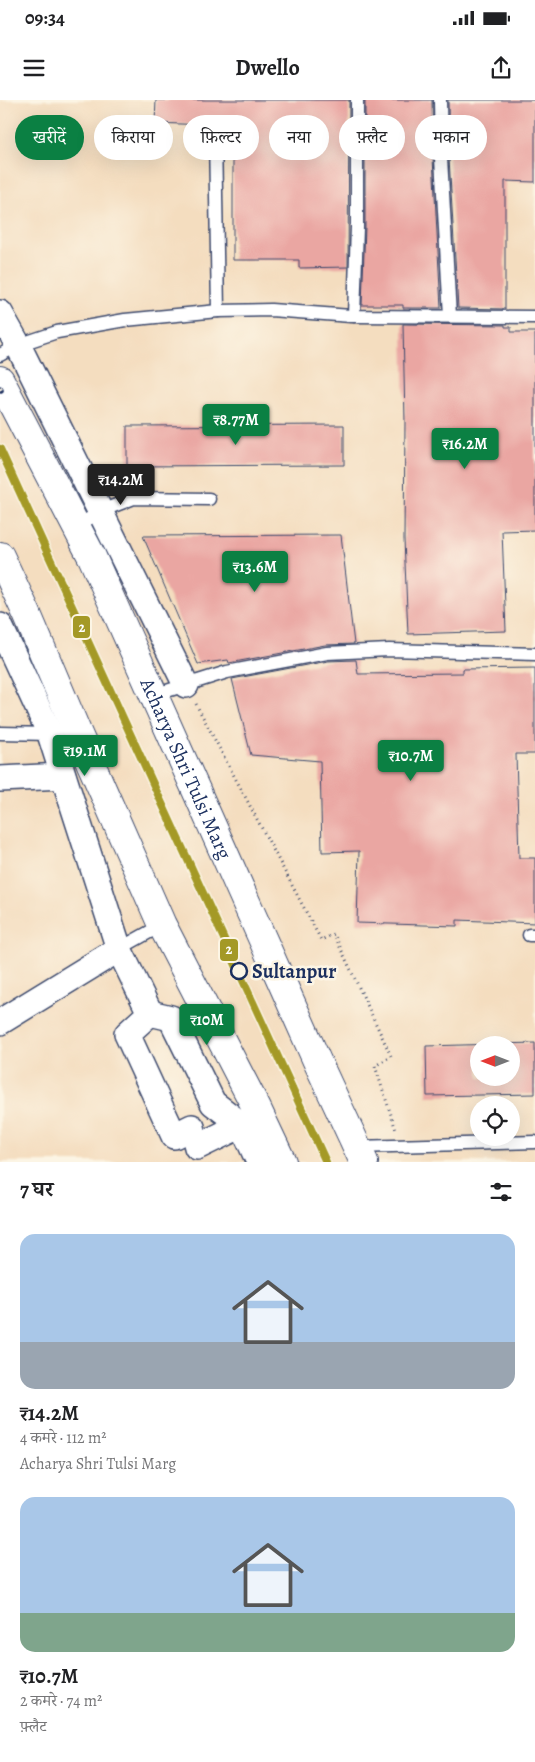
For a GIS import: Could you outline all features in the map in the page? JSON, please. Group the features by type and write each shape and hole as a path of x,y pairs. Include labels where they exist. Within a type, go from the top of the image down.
{"highway":[{"name":"Acharya Shri Tulsi Marg","path":"0,380 92,557 360,1154"},
{"path":"1,560 27,614 162,925 282,1162"}],"street":[{"path":"0,313 9,350 101,511 186,685"},
{"path":"0,626 50,734 119,948 150,1013"},
{"path":"0,779 63,776"},
{"path":"0,1022 119,948"},
{"path":"150,1013 171,1018 213,1103 242,1125 259,1162"},
{"path":"150,1013 127,1034 174,1136 192,1127 197,1147 242,1125"}],"lane":[{"path":"354,316 357,236 357,100"},
{"path":"440,100 441,158 450,316"},
{"path":"216,160 218,311"},
{"path":"9,350 57,332 125,320 218,311 272,310 354,316 535,317"},
{"path":"76,526 101,511 134,498 209,499"},
{"path":"154,695 227,672 352,650 535,654"},
{"path":"0,733 50,734 77,732"},
{"path":"119,948 162,925"},
{"path":"360,1154 400,1146 535,1142"}],"path":[{"path":"186,685 321,940 334,934 391,1056 375,1066 400,1146"}],"building":[{"path":"156,100 349,100 349,115 339,115 339,160 349,160 348,267 299,268 299,260 233,260 233,160 259,160 259,115 183,115 183,124 173,124 173,115 155,115"},
{"path":"365,100 432,100 432,115 415,115 415,160 433,160 441,308 403,308 403,305 362,305 365,160 405,160 405,115 365,115"},
{"path":"448,100 535,100 535,182 505,181 505,309 458,308 449,160 487,160 487,115 448,115"},
{"path":"403,324 505,325 505,327 511,327 511,332 535,332 535,530 502,531 506,631 408,634 404,539 405,422"},
{"path":"344,425 344,465 127,466 127,426"},
{"path":"341,535 354,644 325,645 229,663 228,660 198,664 143,536"},
{"path":"356,660 358,674 463,673 463,669 535,668 535,754 516,754 519,858 535,858 535,923 457,920 457,926 357,923 359,851 322,852 320,761 251,755 232,679 328,661"},
{"path":"520,1043 535,1043 535,1094 427,1096 426,1046 470,1045 470,1086 520,1086"}],"metro line":[{"name":"2","path":"0,449 326,1162"}],"place":[{"name":"Sultanpur","path":"239,971"}]}
